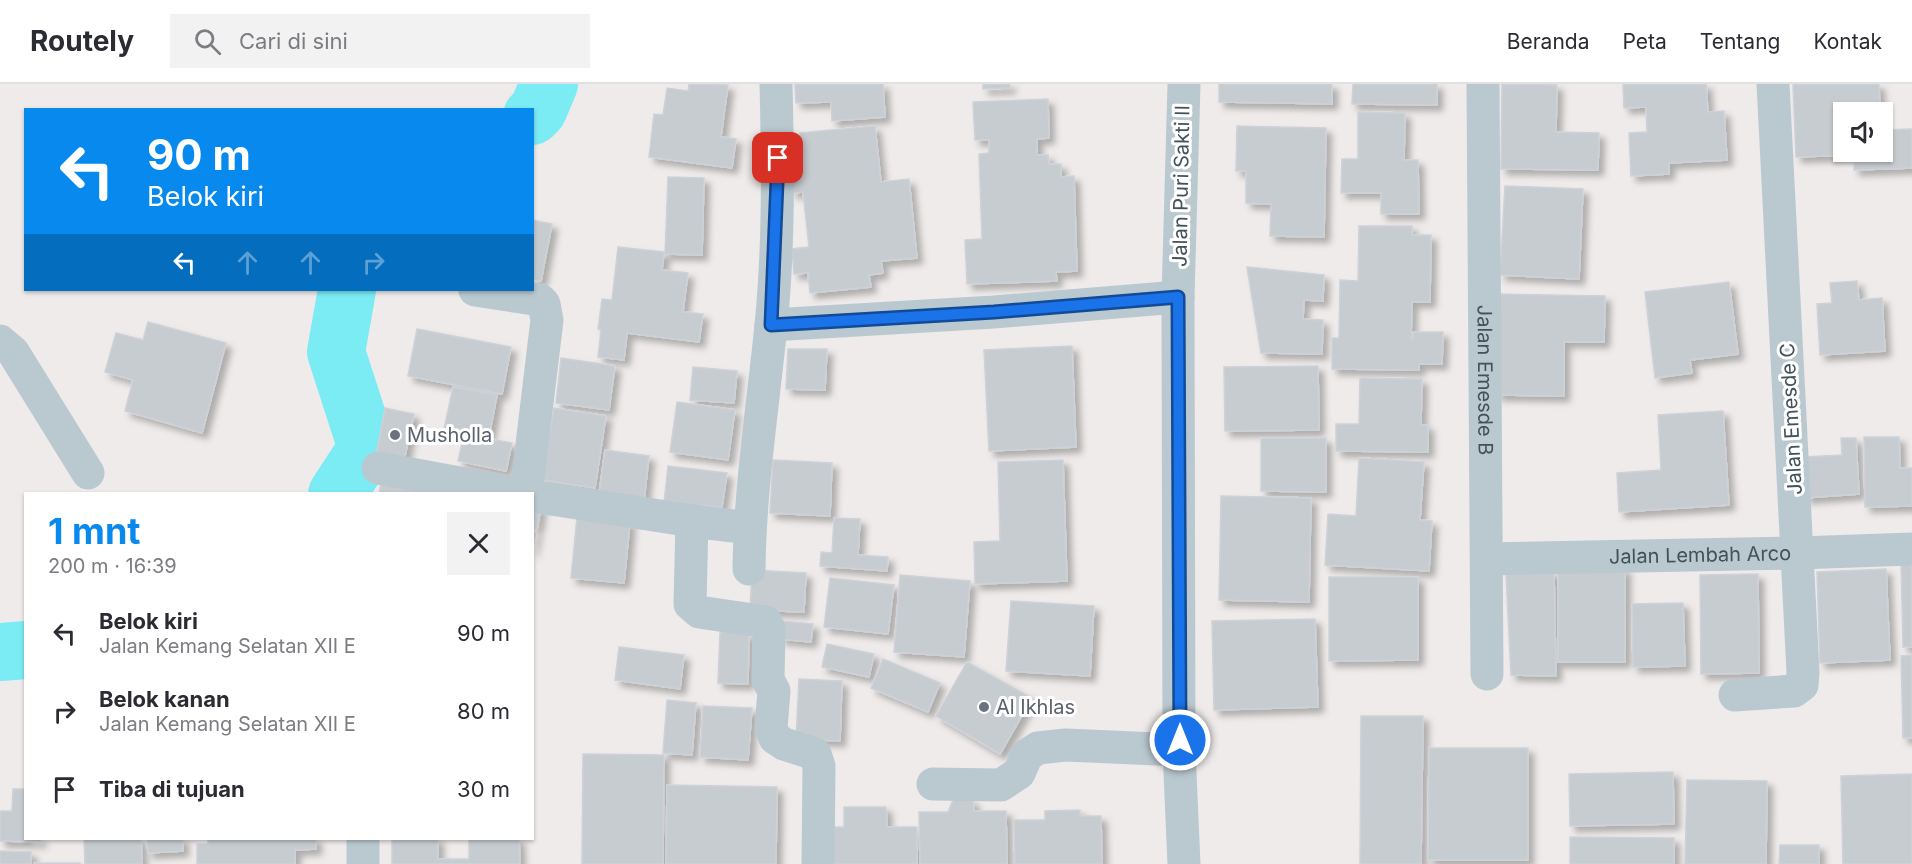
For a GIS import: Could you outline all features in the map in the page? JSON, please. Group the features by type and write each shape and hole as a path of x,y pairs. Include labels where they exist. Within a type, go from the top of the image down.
{"street":[{"path":"749,569 750,528 771,325 778,158 776,84"},
{"name":"Jalan Puri Sakti II","path":"1184,84 1178,297 1179,750 1184,864"},
{"name":"Jalan Emesde B","path":"1483,84 1487,674"},
{"name":"Jalan Emesde C","path":"1735,694 1794,691 1802,685 1803,672 1773,84"},
{"path":"482,291 540,300 545,310 547,320 526,492"},
{"path":"771,325 994,312 1178,297"},
{"path":"0,341 13,352 88,473"},
{"path":"378,468 509,492"},
{"path":"534,496 750,528"},
{"path":"692,521 690,604 699,612 766,622 769,629 768,680 774,691 771,728 775,738 784,744 815,754 819,766 818,864"},
{"name":"Jalan Lembah Arco","path":"1488,558 1912,549"},
{"path":"933,784 1001,785 1019,773 1027,755 1038,748 1066,746 1179,750"},
{"path":"363,840 363,864"}],"building":[{"path":"689,84 728,85 721,137 736,139 732,168 649,157 654,114 663,115 667,88 688,91"},
{"path":"795,84 883,84 885,117 832,121 831,102 796,103"},
{"path":"983,84 1010,84 1010,88 983,89"},
{"path":"1219,84 1332,84 1332,104 1219,102"},
{"path":"1353,84 1437,84 1437,105 1352,104"},
{"path":"1502,84 1557,85 1556,132 1599,133 1598,170 1501,169"},
{"path":"1623,84 1706,84 1708,112 1724,111 1727,160 1669,163 1669,174 1631,176 1629,133 1647,132 1646,107 1624,108"},
{"path":"1793,84 1879,84 1880,102 1833,102 1833,156 1796,157"},
{"path":"1048,99 1049,138 1037,139 1037,155 1048,155 1049,164 1061,164 1061,177 1074,176 1077,271 1056,272 1057,281 967,284 965,240 982,239 979,154 989,153 989,140 975,140 973,102"},
{"path":"1358,112 1405,113 1404,160 1418,160 1419,214 1381,214 1381,193 1341,193 1342,159 1358,159"},
{"path":"875,126 881,182 909,179 917,258 881,261 883,273 869,275 871,287 810,293 808,273 794,274 792,249 809,247 803,192 792,193 788,155 802,154 800,133"},
{"path":"1237,126 1326,128 1324,237 1270,236 1271,204 1246,203 1246,171 1236,171"},
{"path":"1912,129 1912,168 1854,170 1854,162 1893,162 1893,130"},
{"path":"668,177 704,178 702,255 665,254"},
{"path":"1505,186 1583,189 1579,279 1500,275"},
{"path":"534,220 552,224 541,281 534,279"},
{"path":"1359,226 1412,226 1412,235 1431,235 1430,302 1412,302 1411,339 1413,339 1413,332 1443,332 1442,364 1419,364 1419,370 1332,369 1332,338 1339,338 1340,280 1358,281"},
{"path":"618,247 664,252 662,270 688,273 683,312 703,314 699,342 627,333 624,360 598,357 601,330 598,329 602,299 612,300"},
{"path":"1247,267 1324,275 1323,301 1304,300 1303,319 1323,320 1322,354 1261,353"},
{"path":"1857,281 1859,300 1882,298 1885,351 1820,355 1817,304 1832,303 1830,283"},
{"path":"1729,282 1738,354 1690,360 1692,373 1655,378 1645,292"},
{"path":"1497,294 1605,296 1604,342 1564,342 1564,396 1496,395"},
{"path":"148,322 226,343 202,433 125,411 133,380 105,372 116,333 143,340"},
{"path":"417,329 511,347 502,394 408,376"},
{"path":"1072,346 1076,447 989,451 984,350"},
{"path":"788,349 827,349 825,390 786,389"},
{"path":"561,358 615,366 609,410 556,403"},
{"path":"1318,366 1319,430 1225,431 1224,367"},
{"path":"693,367 737,371 734,403 690,400"},
{"path":"1360,378 1422,379 1421,425 1428,425 1428,452 1336,451 1336,424 1359,424"},
{"path":"453,387 497,395 489,437 444,429"},
{"path":"677,402 735,410 728,460 670,452"},
{"name":"Musholla","path":"385,408 414,414 404,461 376,456"},
{"path":"554,408 606,416 595,488 542,480"},
{"path":"1723,411 1729,505 1619,512 1617,473 1661,470 1658,415"},
{"path":"464,434 512,443 506,471 458,461"},
{"path":"1864,437 1899,437 1900,468 1912,468 1912,506 1865,507"},
{"path":"1261,438 1326,438 1326,492 1261,491"},
{"path":"1841,438 1856,438 1859,494 1805,498 1803,457 1842,455"},
{"path":"605,450 649,456 644,501 599,494"},
{"path":"1359,458 1424,462 1420,520 1432,521 1429,571 1325,565 1328,514 1356,516"},
{"path":"773,460 832,463 830,516 770,513"},
{"path":"1063,460 1067,581 975,584 974,542 1000,541 998,462"},
{"path":"668,466 727,473 722,507 698,505 697,515 663,511"},
{"path":"381,483 428,492 379,492"},
{"path":"1221,496 1311,498 1309,602 1219,600"},
{"path":"534,506 541,507 537,529 534,529"},
{"path":"577,517 630,522 624,583 571,578"},
{"path":"834,518 860,519 858,555 888,557 887,571 820,566 821,552 832,553"},
{"path":"1901,560 1912,560 1912,647 1903,647"},
{"path":"1625,568 1625,662 1558,662 1558,569"},
{"path":"1886,569 1890,660 1820,663 1817,572"},
{"path":"752,570 806,573 804,612 750,610"},
{"path":"1554,571 1556,676 1511,675 1506,575"},
{"path":"1758,574 1759,673 1701,674 1700,575"},
{"path":"900,575 970,581 964,657 894,652"},
{"path":"1329,577 1418,577 1418,660 1329,661"},
{"path":"830,578 894,585 888,634 824,627"},
{"path":"1011,601 1094,606 1090,676 1006,671"},
{"path":"1683,603 1685,666 1633,667 1632,604"},
{"path":"1315,619 1318,707 1214,710 1212,621"},
{"path":"781,621 813,624 811,642 780,639"},
{"path":"720,632 749,633 748,684 718,683"},
{"path":"827,644 874,654 869,677 822,667"},
{"path":"619,647 684,655 680,689 615,680"},
{"path":"1912,655 1912,738 1903,738 1901,656"},
{"path":"883,659 940,683 928,712 871,688"},
{"name":"Al Ikhlas","path":"967,662 1032,698 1000,754 936,716"},
{"path":"799,679 842,681 840,741 796,739"},
{"path":"667,700 696,703 692,755 663,753"},
{"path":"703,706 752,708 748,760 700,757"},
{"path":"1361,716 1423,716 1421,864 1360,864"},
{"path":"1429,748 1528,748 1528,860 1428,860"},
{"path":"583,754 664,755 663,864 582,864"},
{"path":"1673,772 1674,824 1570,826 1569,774"},
{"path":"1912,774 1912,864 1843,864 1841,776"},
{"path":"1687,780 1767,781 1766,864 1685,864"},
{"path":"667,785 777,787 776,864 666,864"},
{"path":"13,789 24,789 24,840 41,840 41,842 0,841 0,811 12,811"},
{"path":"958,798 973,801 974,811 1006,811 1007,864 920,864 919,812 948,812 952,802"},
{"path":"844,807 886,807 887,827 917,827 917,864 827,864 827,827 844,827"},
{"path":"1080,810 1080,816 1101,816 1102,864 1015,864 1014,820 1045,820 1045,811"},
{"path":"1570,837 1674,838 1674,864 1570,864"},
{"path":"84,840 141,840 142,864 85,864"},
{"path":"147,840 183,840 183,851 148,853"},
{"path":"208,840 316,840 316,849 295,850 295,864 197,864 197,844 208,844"},
{"path":"392,840 438,840 438,859 469,859 469,840 519,840 520,864 392,864"},
{"path":"1780,845 1819,845 1819,864 1779,864"},
{"path":"0,851 31,852 31,864 0,864"},
{"path":"80,863 80,864 34,864"}],"waterway":[{"path":"534,114 549,84"},
{"path":"338,492 367,448 336,352 347,291"},
{"path":"0,652 24,650"}],"place":[{"name":"Musholla","path":"395,435"},
{"name":"Al Ikhlas","path":"984,707"}],"route":[{"path":"778,158 771,325 994,312 1178,297 1180,740"}]}
